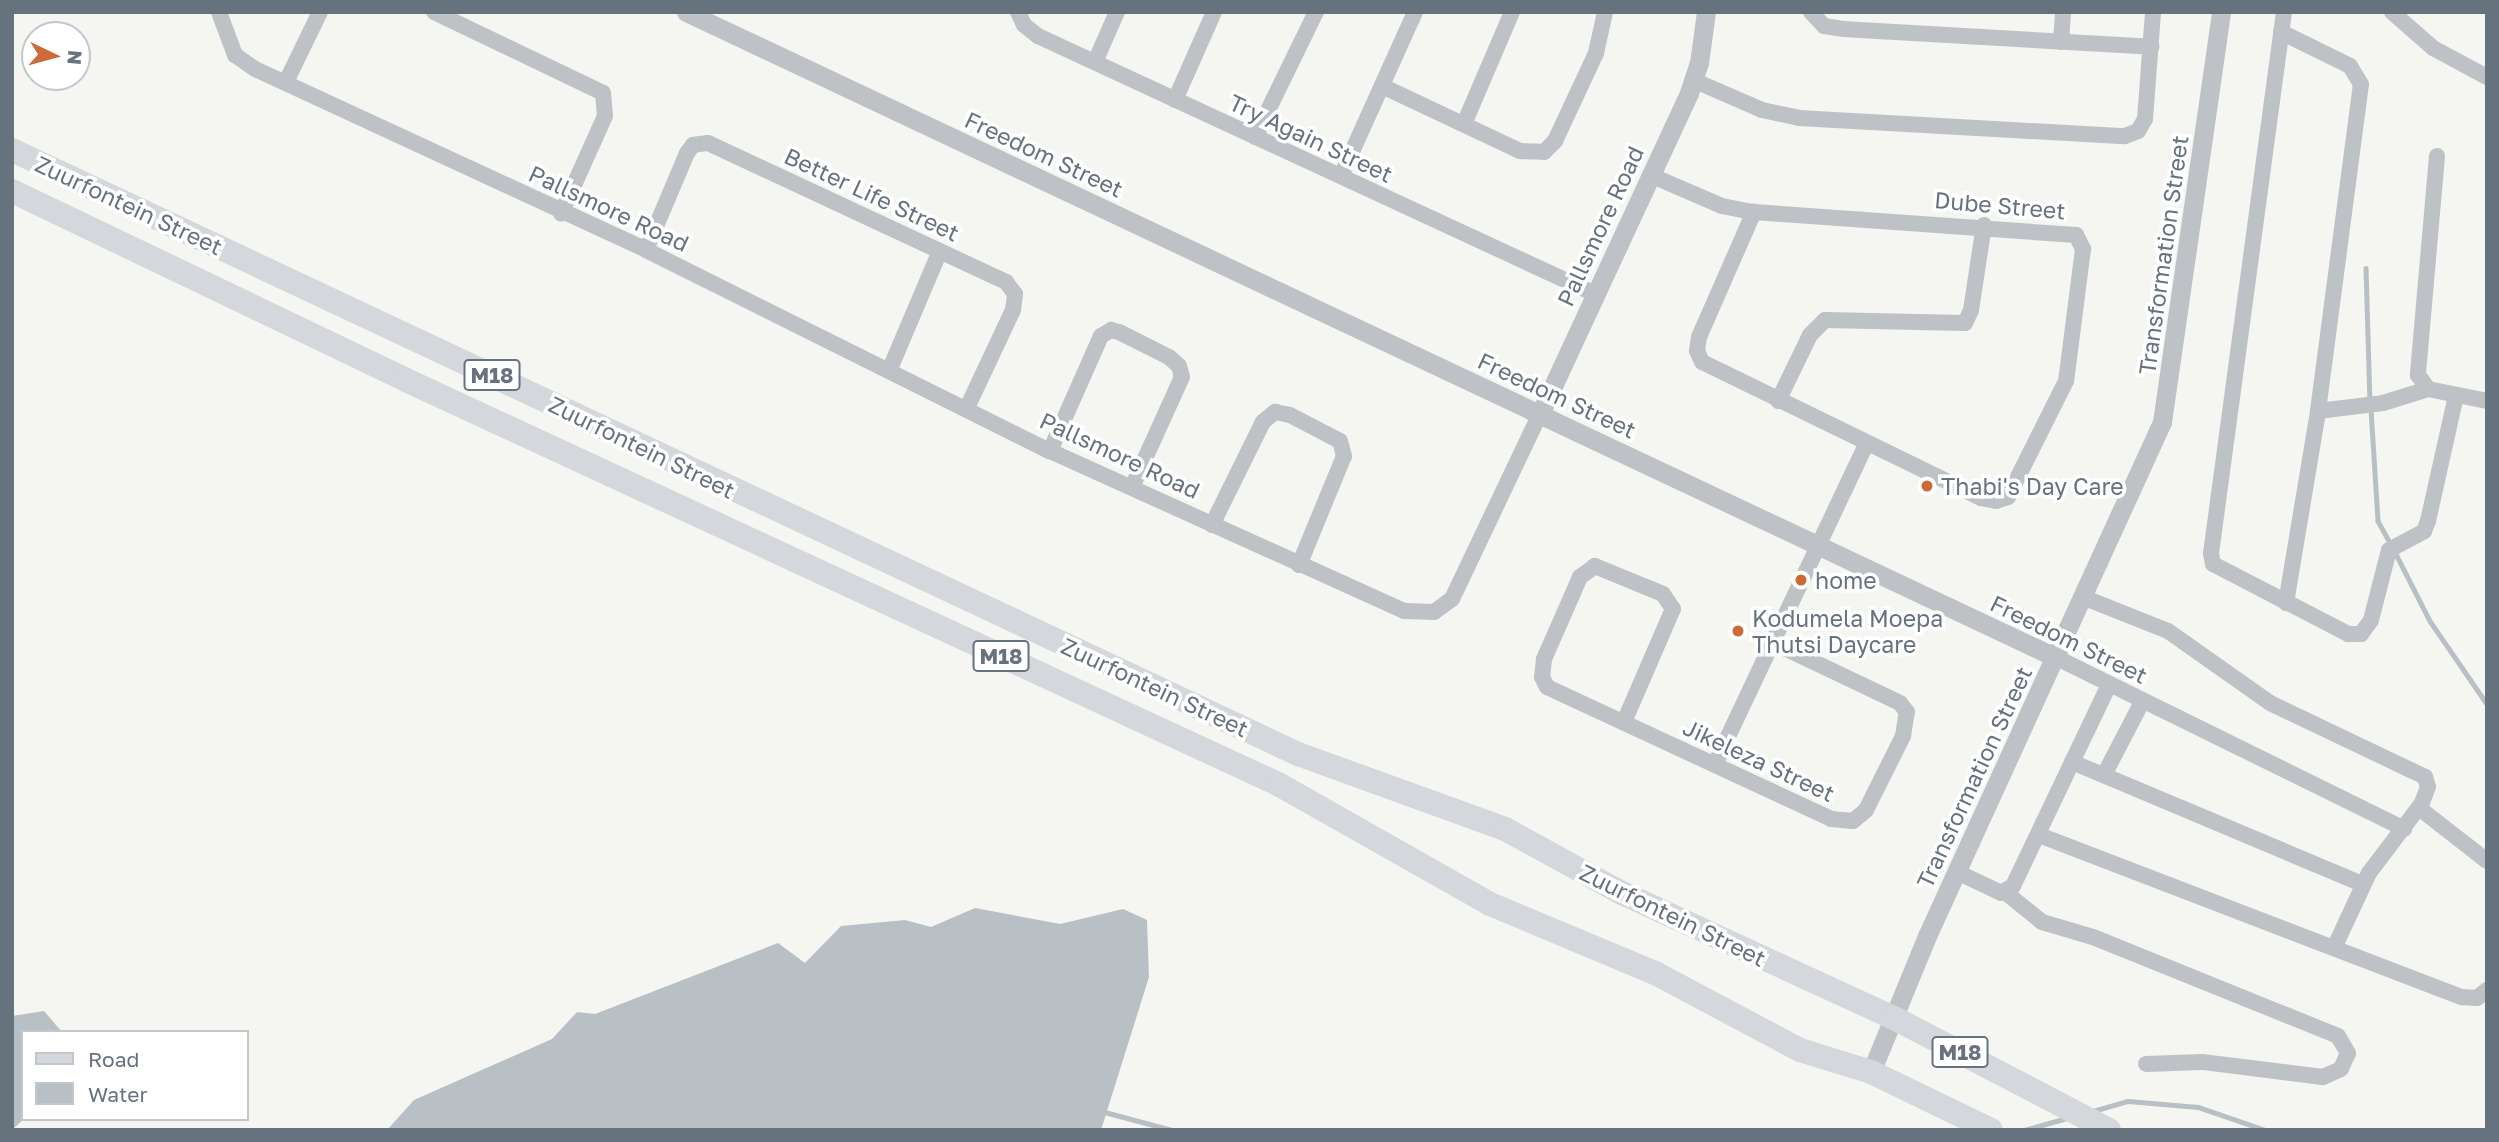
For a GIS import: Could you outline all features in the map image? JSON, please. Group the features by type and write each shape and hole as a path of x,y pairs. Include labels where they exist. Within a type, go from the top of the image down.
{"main road":[{"name":"Zuurfontein Street","path":"12,150 1298,754 1505,829 1620,892 1896,1019 2109,1130"},
{"name":"Zuurfontein Street","path":"12,191 405,380 1278,784 1483,901 1633,963 1800,1050 1871,1072 1987,1128"}],"street":[{"name":"Pallsmore Road","path":"219,12 235,55 286,82 561,214 646,250 1049,451 1404,611 1426,614 1441,609 1456,591 1540,414 1693,80 1706,12"},
{"path":"286,82 320,12"},
{"path":"434,12 603,93 605,117 561,214"},
{"name":"Try Again Street","path":"1018,12 1031,32 1595,294"},
{"path":"1095,62 1117,12"},
{"path":"1175,100 1214,12"},
{"path":"1255,137 1316,12"},
{"path":"1341,176 1415,12"},
{"path":"1464,124 1512,12"},
{"path":"1381,86 1528,154 1550,148 1596,53 1605,12"},
{"path":"1811,12 1824,26 1843,29 2151,47"},
{"path":"2061,42 2063,12"},
{"path":"1693,80 1762,110 1819,121 2117,137 2138,131 2147,110 2153,12"},
{"name":"Transformation Street","path":"1871,1072 1957,872 2085,598 2165,413 2221,12"},
{"path":"2284,12 2210,558 2217,567 2348,634 2364,632 2389,551 2424,531 2428,521 2456,396"},
{"path":"2392,12 2433,48 2487,77"},
{"name":"Freedom Street","path":"694,14 2057,658 2142,702 2270,760 2404,829"},
{"path":"2281,32 2350,66 2361,84 2318,411 2286,603"},
{"name":"Better Life Street","path":"646,250 687,153 693,145 702,143 1006,282 1015,294 1013,310 966,410"},
{"path":"2437,156 2418,363 2419,380 2428,389 2487,401"},
{"name":"Dube Street","path":"1650,175 1722,206 1754,212 2063,230 2076,235 2083,244 2066,381 2016,487 1996,501 1867,443"},
{"path":"1715,764 1867,443 1714,370 1699,358 1699,337 1754,212"},
{"path":"1778,401 1810,335 1825,320 1965,323 1971,310 1984,225"},
{"path":"889,371 940,251"},
{"path":"1049,451 1101,336 1119,331 1169,357 1181,372 1179,387 1132,487"},
{"path":"2318,411 2383,403 2428,389"},
{"path":"1212,525 1263,422 1275,412 1290,415 1340,441 1344,456 1299,565"},
{"name":"Jikeleza Street","path":"1624,722 1673,609 1658,591 1595,565 1580,577 1544,659 1542,677 1552,690 1831,819 1853,821 1866,810 1903,736 1907,712 1900,703 1772,642"},
{"path":"2085,598 2168,631 2270,702 2419,772 2428,787 2420,808 2362,884 2335,946"},
{"path":"2005,892 2013,886 2039,835 2109,685"},
{"path":"2104,775 2142,702"},
{"path":"2072,762 2362,884"},
{"path":"2420,808 2487,861"},
{"path":"2039,835 2335,946 2462,997 2477,998 2487,990"},
{"path":"1957,872 2005,892 2042,922 2093,937 2338,1036 2348,1053 2341,1069 2323,1077 2202,1062 2146,1064"}],"water":[{"path":"975,908 1060,924 1123,909 1147,920 1149,977 1101,1130 387,1130 414,1100 552,1039 577,1012 595,1014 778,943 805,963 841,926 905,920 931,927"},
{"path":"44,1011 60,1030 21,1030 22,1121 12,1130 12,1016"}],"waterway":[{"path":"2366,268 2370,400"},
{"path":"2371,409 2378,521 2391,544"},
{"path":"2395,552 2430,621 2487,704"},
{"path":"2093,1111 2128,1101 2198,1107 2265,1130"},
{"path":"1101,1111 1172,1130"},
{"path":"2024,1130 2067,1118"}],"place":[{"name":"Thabi's Day Care","path":"1927,486"},
{"name":"home","path":"1801,580"},
{"name":"Kodumela Moepa Thutsi Daycare","path":"1738,631"}]}
